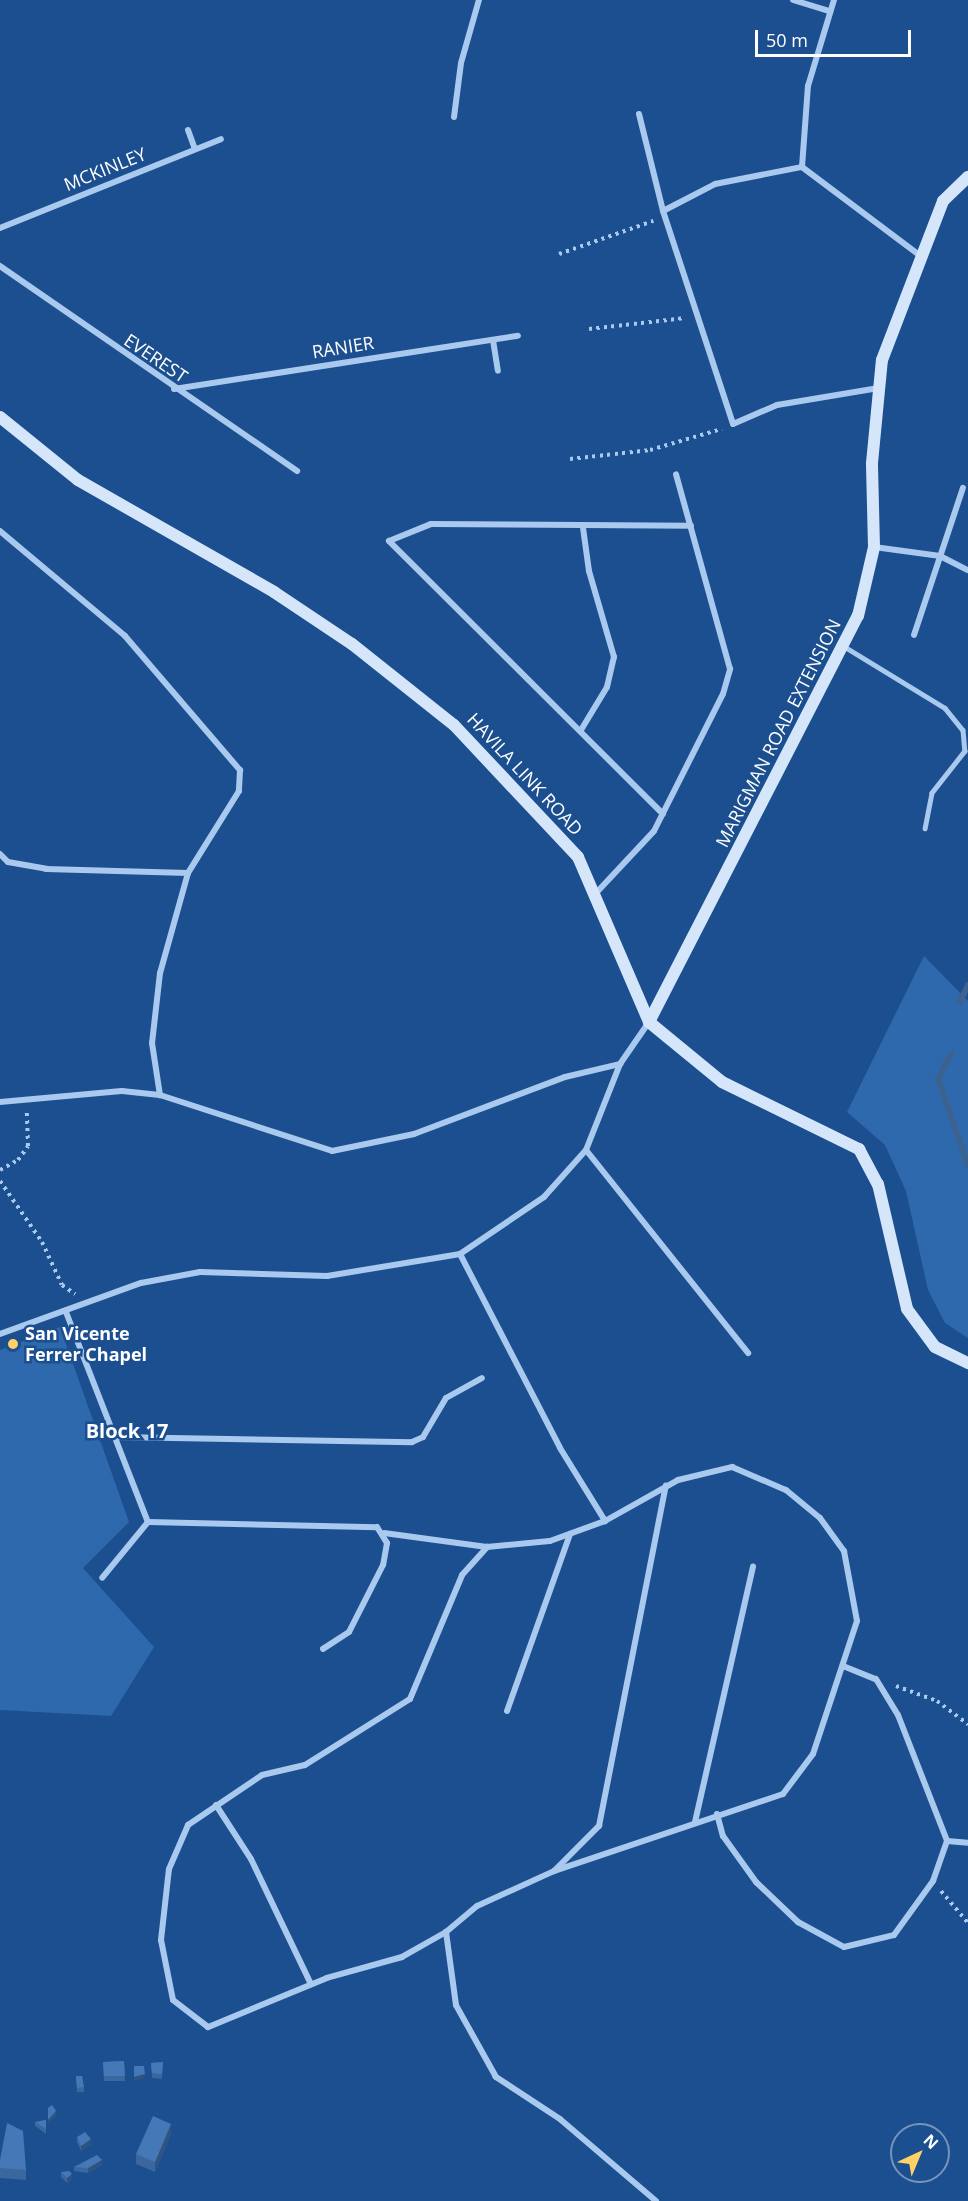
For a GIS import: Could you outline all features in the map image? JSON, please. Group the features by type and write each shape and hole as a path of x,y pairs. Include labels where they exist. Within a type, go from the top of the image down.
{"street":[{"path":"454,117 461,63 479,0"},
{"path":"793,0 830,11"},
{"path":"802,167 808,86 834,0"},
{"path":"639,114 664,214 700,316 734,424 777,405 879,388"},
{"path":"188,130 195,150"},
{"name":"MCKINLEY","path":"0,228 221,139"},
{"path":"664,214 715,184 802,167 919,255"},
{"name":"MARIGMAN ROAD EXTENSION","path":"649,1022 845,647 874,547 872,463 879,388 896,313 944,201 968,177"},
{"name":"EVEREST","path":"0,266 173,389 297,471"},
{"name":"RANIER","path":"173,389 518,336"},
{"path":"493,340 498,371"},
{"name":"HAVILA LINK ROAD","path":"0,417 78,480 274,592 407,684 549,822 597,892 649,1022 722,1082 859,1149 878,1184 907,1309 935,1347 968,1363"},
{"path":"597,892 636,855 663,814 730,669 676,474"},
{"path":"914,635 963,488"},
{"path":"663,814 389,541 431,524 583,528 691,526"},
{"path":"581,730 607,687 614,657 589,571 583,528"},
{"path":"0,531 125,636 240,770 239,791 188,873 154,1001 152,1043 160,1095"},
{"path":"874,547 940,556 968,570"},
{"path":"0,854 8,862"},
{"path":"0,864 8,862 46,868 188,873"},
{"path":"0,1334 66,1312 141,1282 201,1272 327,1276 460,1254 544,1197 586,1150 620,1064 649,1022"},
{"path":"0,1102 122,1091 160,1095 332,1151 414,1134 565,1077 620,1064"},
{"path":"586,1150 747,1353"},
{"path":"460,1254 554,1438 605,1521"},
{"path":"66,1312 148,1522"},
{"path":"115,1437 412,1442 423,1437 446,1398 482,1378"},
{"path":"148,1522 376,1527 384,1533 487,1547 570,1534 605,1521 666,1486 732,1467 786,1490 820,1518 844,1551 857,1621 813,1754 783,1794 717,1814 554,1871 477,1906 446,1932 402,1957 311,1984 208,2027 173,2000 161,1940 169,1869 188,1825 262,1775 305,1765 410,1699 462,1575 487,1547"},
{"path":"554,1871 599,1826 666,1486"},
{"path":"102,1578 148,1522"},
{"path":"323,1649 349,1632 383,1565 384,1533"},
{"path":"507,1711 570,1534"},
{"path":"695,1822 753,1567"},
{"path":"717,1814 723,1836 756,1882 798,1922 844,1947 894,1935 933,1881 947,1841 898,1715 876,1679 843,1666"},
{"path":"216,1804 251,1859 311,1984"},
{"path":"947,1841 968,1843"},
{"path":"446,1932 456,2005 496,2077 560,2119 656,2201"}],"lane":[{"path":"845,647 945,708 963,730 965,751 932,793 925,828"}],"path":[{"path":"559,254 664,214"},
{"path":"589,328 700,316"},
{"path":"570,459 650,450 734,424"},
{"path":"0,1170 28,1146 27,1100"},
{"path":"0,1181 42,1242 62,1285 87,1304"},
{"path":"876,1679 937,1701 968,1724"},
{"path":"933,1881 968,1923"}],"shaded area":[{"path":"924,956 968,1001 968,1338 945,1323 928,1290 906,1191 885,1145 847,1112"},
{"path":"60,1327 129,1522 83,1568 154,1647 111,1716 0,1710 0,1350"}],"building":[{"path":"124,2061 125,2076 104,2076 103,2062"},
{"path":"163,2062 162,2074 152,2073 151,2063"},
{"path":"134,2066 144,2066 145,2074 134,2077"},
{"path":"76,2076 82,2076 84,2087 77,2088"},
{"path":"52,2105 56,2111 48,2120 48,2108"},
{"path":"153,2116 171,2124 155,2162 136,2154"},
{"path":"46,2120 46,2129 35,2122"},
{"path":"7,2123 23,2131 26,2170 0,2168"},
{"path":"85,2132 91,2139 81,2146 77,2137"},
{"path":"97,2155 102,2160 88,2168 74,2167"},
{"path":"69,2171 72,2174 67,2178 61,2172"}],"waterway":[{"path":"960,1002 968,985"},
{"path":"951,1054 938,1078 968,1165"}],"place":[{"name":"San Vicente Ferrer Chapel","path":"13,1344"}],"district":[{"name":"Block 17","path":"127,1430"}]}
